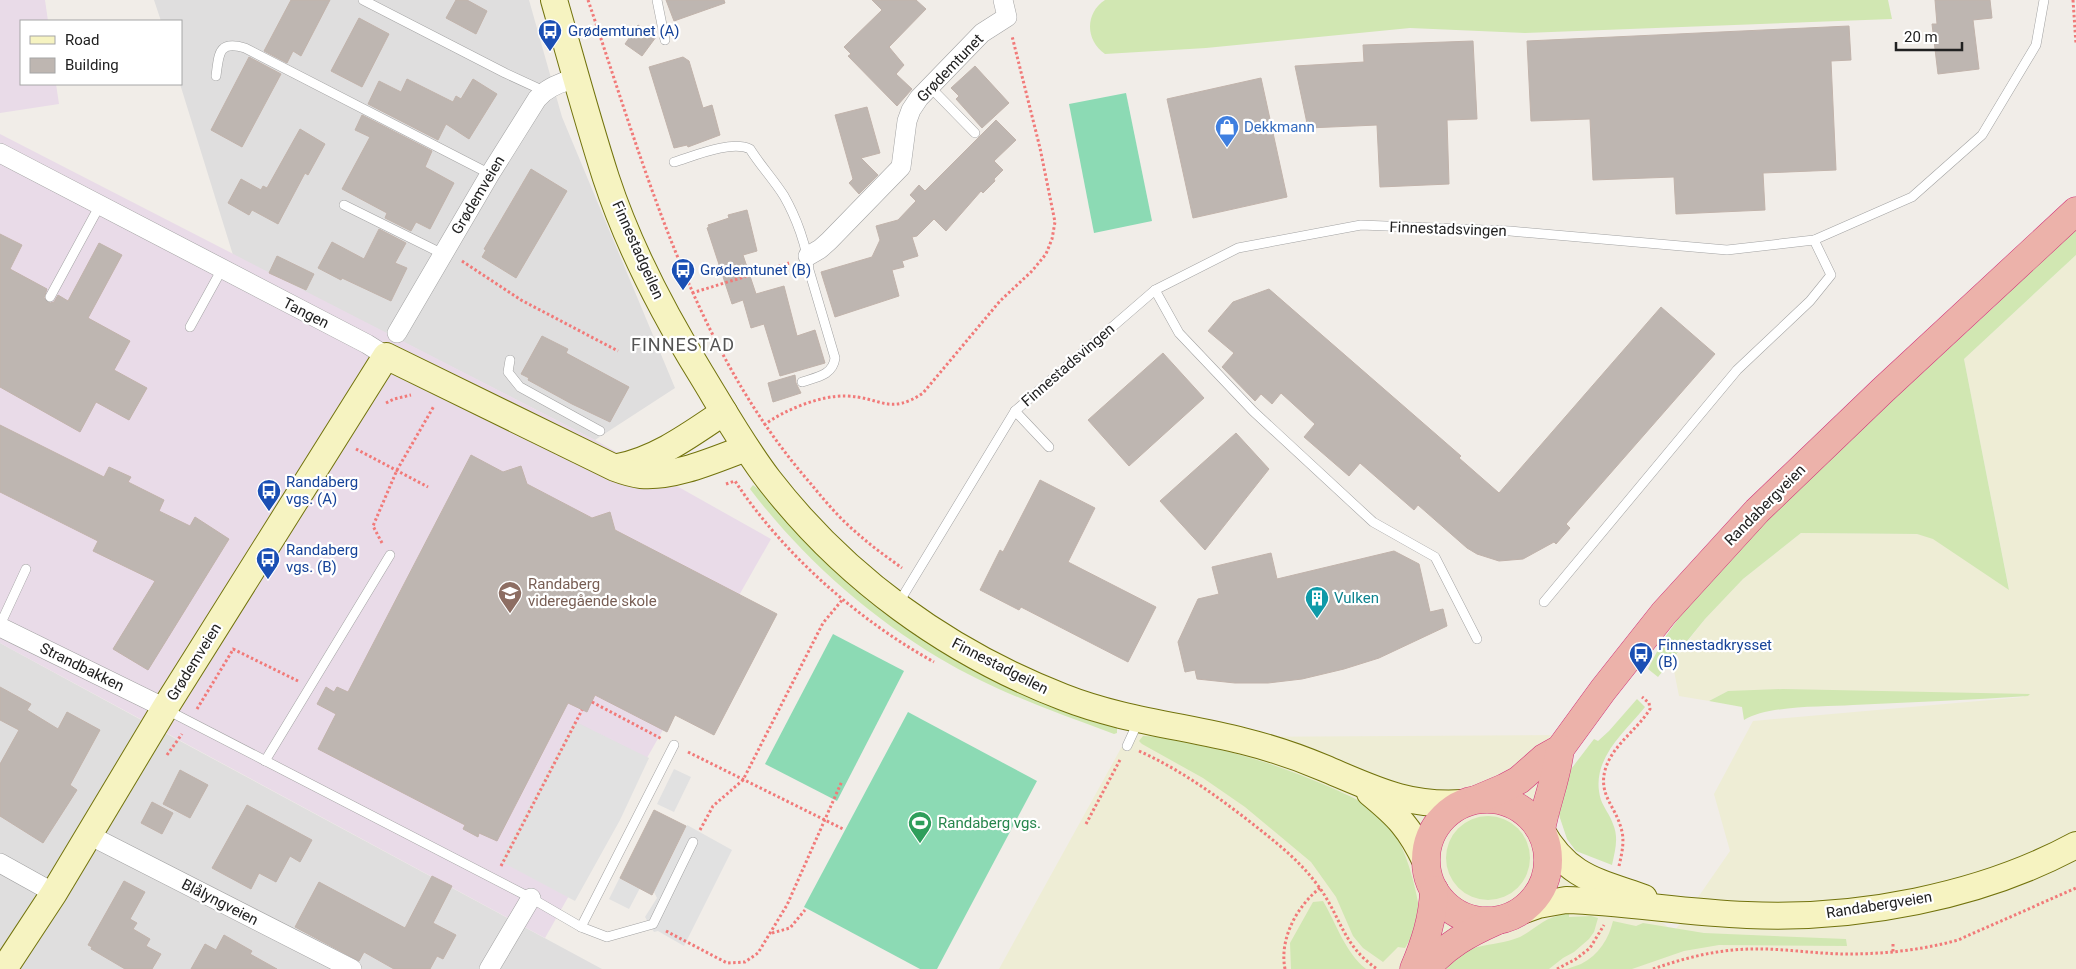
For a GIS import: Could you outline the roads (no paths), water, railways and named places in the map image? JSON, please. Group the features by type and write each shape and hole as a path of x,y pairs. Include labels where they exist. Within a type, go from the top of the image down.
{"highway":[{"name":"Randabergveien","path":"1996,284 2076,197"},
{"name":"Randabergveien","path":"1471,801 1499,791 1519,780 1544,758 1560,749 1634,650 1715,556 1809,460 2076,211"},
{"name":"Randabergveien","path":"1541,830 1546,803 1558,768 1560,749"},
{"path":"1426,969 1455,941 1470,932 1511,917 1524,910 1543,887 1548,873 1547,843 1541,830 1532,818 1521,808 1500,800 1471,801 1450,810 1440,820 1432,833 1427,847 1426,862 1428,876 1442,902 1454,912 1475,920 1497,921"},
{"path":"1414,969 1428,935 1434,890"}],"main road":[{"name":"Finnestadgeilen","path":"554,0 607,180 632,242 656,293 685,347 746,448 787,503 814,534 856,573 896,606 927,628 1032,684 1066,698 1139,719 1253,744 1298,757 1362,786 1425,803 1471,801"},
{"name":"Tangen","path":"392,344 615,468"},
{"name":"Grødemveien","path":"4,969 54,892 165,708 392,344"},
{"path":"615,468 642,460 662,451 684,439 724,412"},
{"path":"615,468 642,475 657,475 697,465 746,448"},
{"name":"Finnestadgeilen","path":"1362,786 1399,817 1416,840 1426,862"},
{"name":"Randabergveien","path":"1541,830 1549,845 1569,867 1590,878 1672,908"},
{"name":"Randabergveien","path":"1524,910 1566,900 1672,908 1710,913 1777,916 1866,909 1914,902 1992,880 2031,866 2076,845"}],"street":[{"name":"Grødemtunet","path":"808,256 829,241 901,168 907,120 911,110 930,87 1005,8"},
{"path":"544,91 577,77"},
{"name":"Grødemveien","path":"392,344 490,174 544,91"},
{"name":"Tangen","path":"0,153 222,269 392,344"},
{"name":"Strandbakken","path":"0,626 165,708"},
{"name":"Blålyngveien","path":"89,835 352,969"},
{"path":"0,862 54,892"},
{"path":"490,969 531,898"}],"lane":[{"path":"363,0 544,91"},
{"path":"656,0 665,40"},
{"name":"Finnestadsvingen","path":"896,606 1015,411 1155,290 1238,248 1361,225 1510,231 1727,250 1814,240 1912,197 1982,135 2036,45 2044,0"},
{"path":"216,76 219,53 224,48 236,46 245,48 490,174"},
{"path":"930,87 975,132"},
{"path":"674,162 727,146 743,145 750,149 784,196 793,214 808,256 809,270 835,358 831,371 802,382"},
{"path":"50,297 100,205"},
{"path":"344,205 444,252"},
{"path":"1544,602 1737,370 1810,301 1830,275 1814,240"},
{"path":"190,327 222,269"},
{"path":"1155,290 1179,333 1253,411 1373,522 1435,557 1478,638"},
{"path":"510,360 508,372 520,387 600,431"},
{"path":"1015,411 1049,447"},
{"path":"266,761 390,555"},
{"path":"0,626 26,569"},
{"path":"165,708 531,898 581,927 607,937 652,924 693,842"},
{"path":"1127,746 1139,719"},
{"path":"581,927 674,745"}],"place":[{"name":"Grødemtunet (A)","path":"550,52"},
{"name":"Dekkmann","path":"1227,148"},
{"name":"Grødemtunet (B)","path":"683,291"},
{"name":"Randaberg vgs. (A)","path":"269,512"},
{"name":"Randaberg vgs. (B)","path":"268,580"},
{"name":"Randaberg videregående skole","path":"510,614"},
{"name":"Vulken","path":"1317,619"},
{"name":"Finnestadkrysset (B)","path":"1641,675"},
{"name":"Randaberg vgs.","path":"920,844"}],"district":[{"name":"FINNESTAD","path":"683,344"}]}
